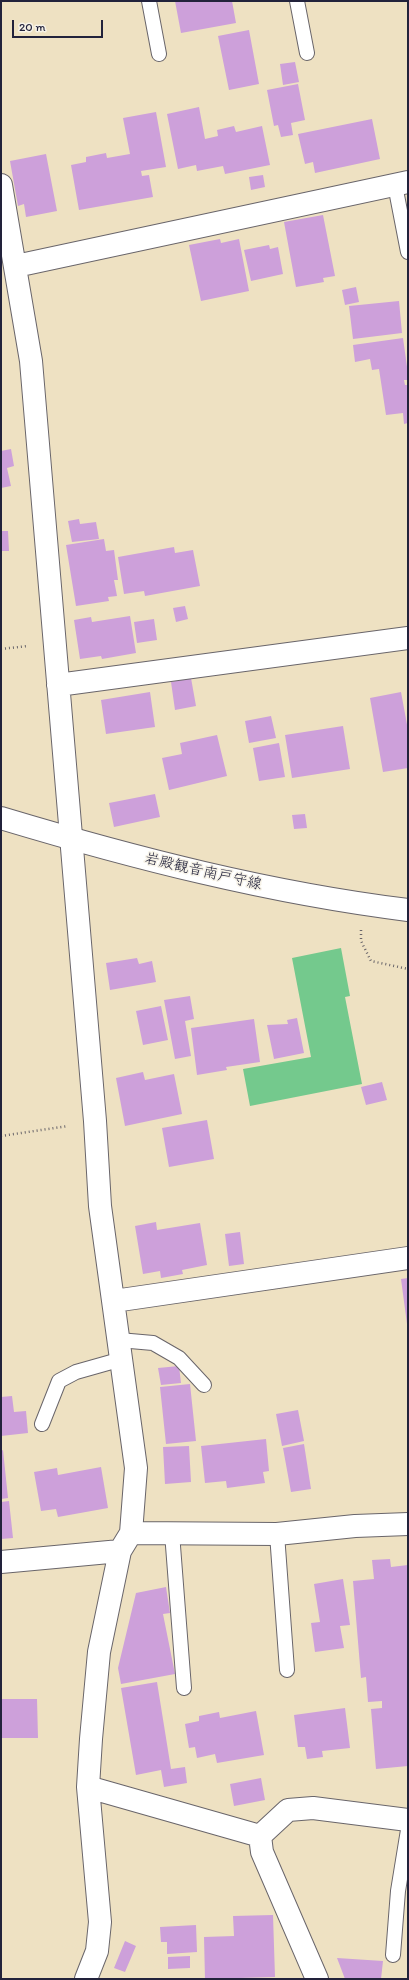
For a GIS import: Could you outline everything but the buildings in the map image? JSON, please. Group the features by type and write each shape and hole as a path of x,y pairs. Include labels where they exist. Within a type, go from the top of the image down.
{"street":[{"path":"16,266 402,184"},
{"path":"1,185 31,361 95,1121 100,1206 121,1350 136,1468 126,1542 99,1652 88,1787 100,1922 97,1951 86,1979"},
{"path":"58,685 408,638"},
{"name":"岩殿観音南戸守線","path":"1,818 72,840 241,882 356,904 408,910"},
{"path":"114,1301 408,1258"},
{"path":"1,1562 172,1534 277,1534 355,1526 408,1524"},
{"path":"88,1787 260,1836"},
{"path":"260,1836 288,1810 313,1808 408,1820"},
{"path":"260,1836 262,1852 317,1979"}],"lane":[{"path":"149,1 159,54"},
{"path":"297,1 307,53"},
{"path":"402,184 408,252"},
{"path":"42,1424 59,1381 121,1350 153,1344 179,1358 204,1385"},
{"path":"172,1534 184,1688"},
{"path":"277,1534 287,1670"},
{"path":"393,1955 398,1891 408,1830"}],"path":[{"path":"362,925 361,941 371,961 408,969"},
{"path":"1,1136 95,1121"}],"green space":[{"path":"341,948 350,996 345,997 362,1084 250,1106 243,1069 311,1057 292,958"}]}
